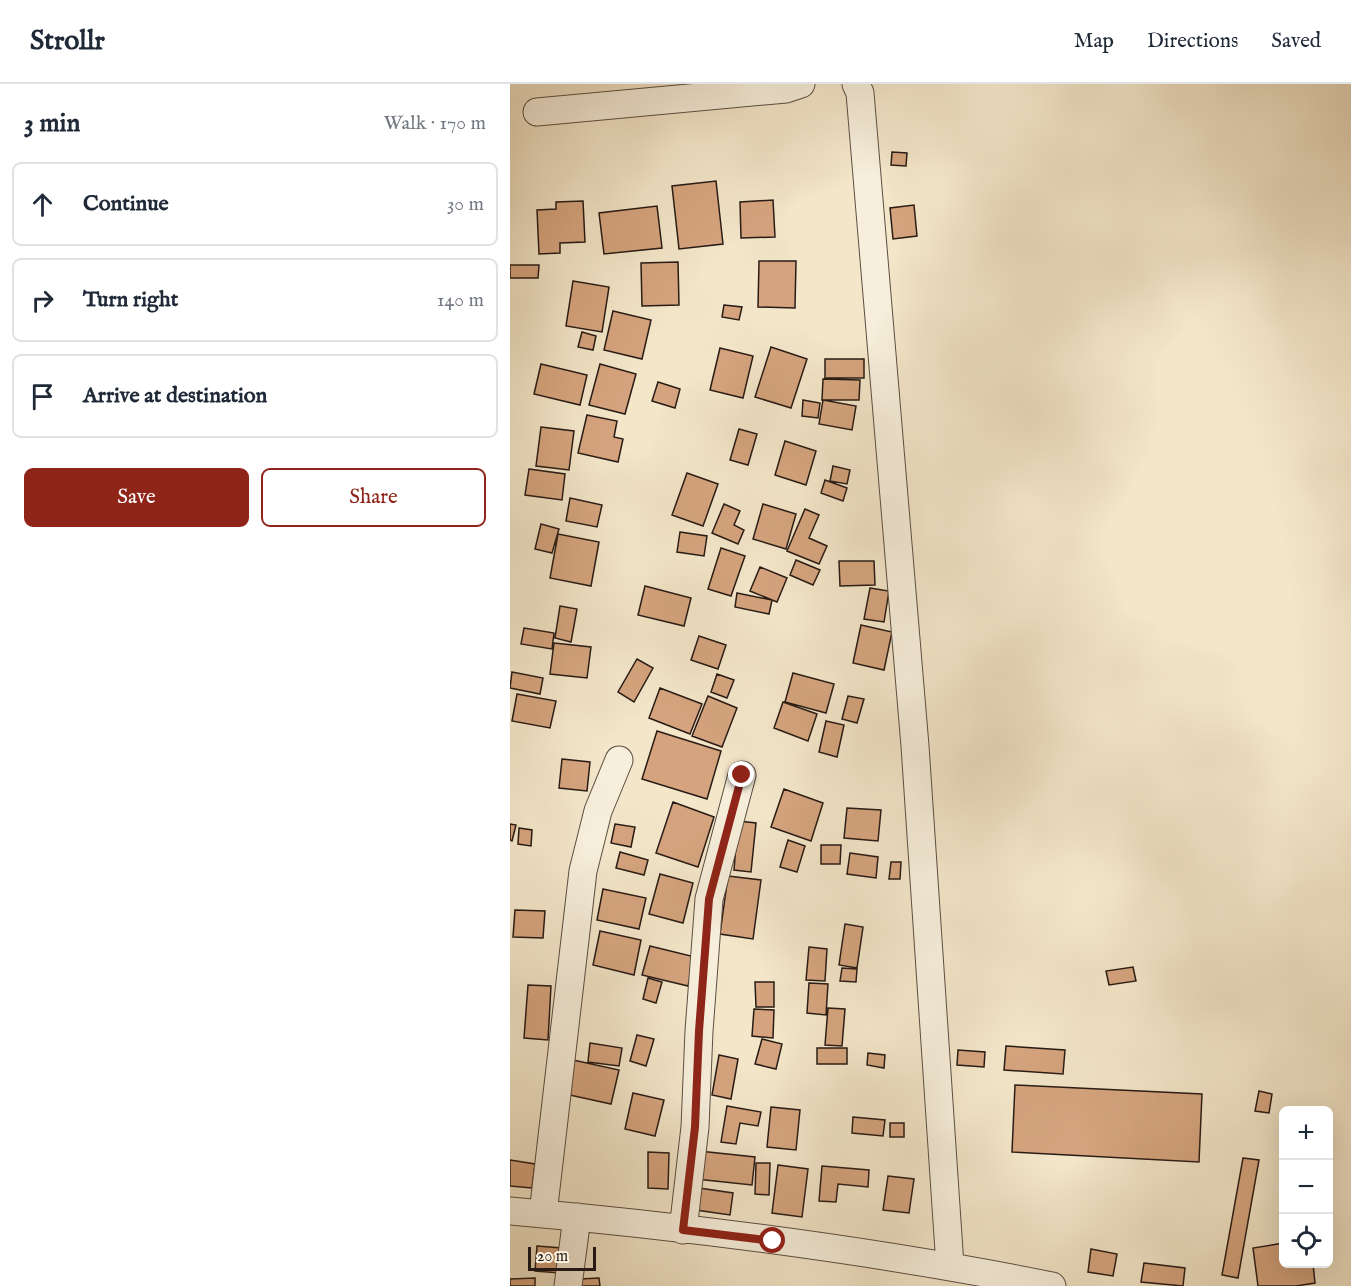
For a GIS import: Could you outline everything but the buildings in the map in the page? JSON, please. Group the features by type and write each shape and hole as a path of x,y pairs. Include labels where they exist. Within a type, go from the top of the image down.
{"street":[{"path":"537,112 786,89 801,84"},
{"path":"856,84 860,93 915,746 950,1266"},
{"path":"543,1214 584,871 598,811 618,760"},
{"path":"683,1230 695,1127 699,1031 709,899 742,775"},
{"path":"510,1211 683,1230 950,1266 1052,1286"},
{"path":"568,1286 577,1217"}],"route":[{"path":"742,775 709,899 699,1031 695,1127 683,1230 773,1241"}]}
